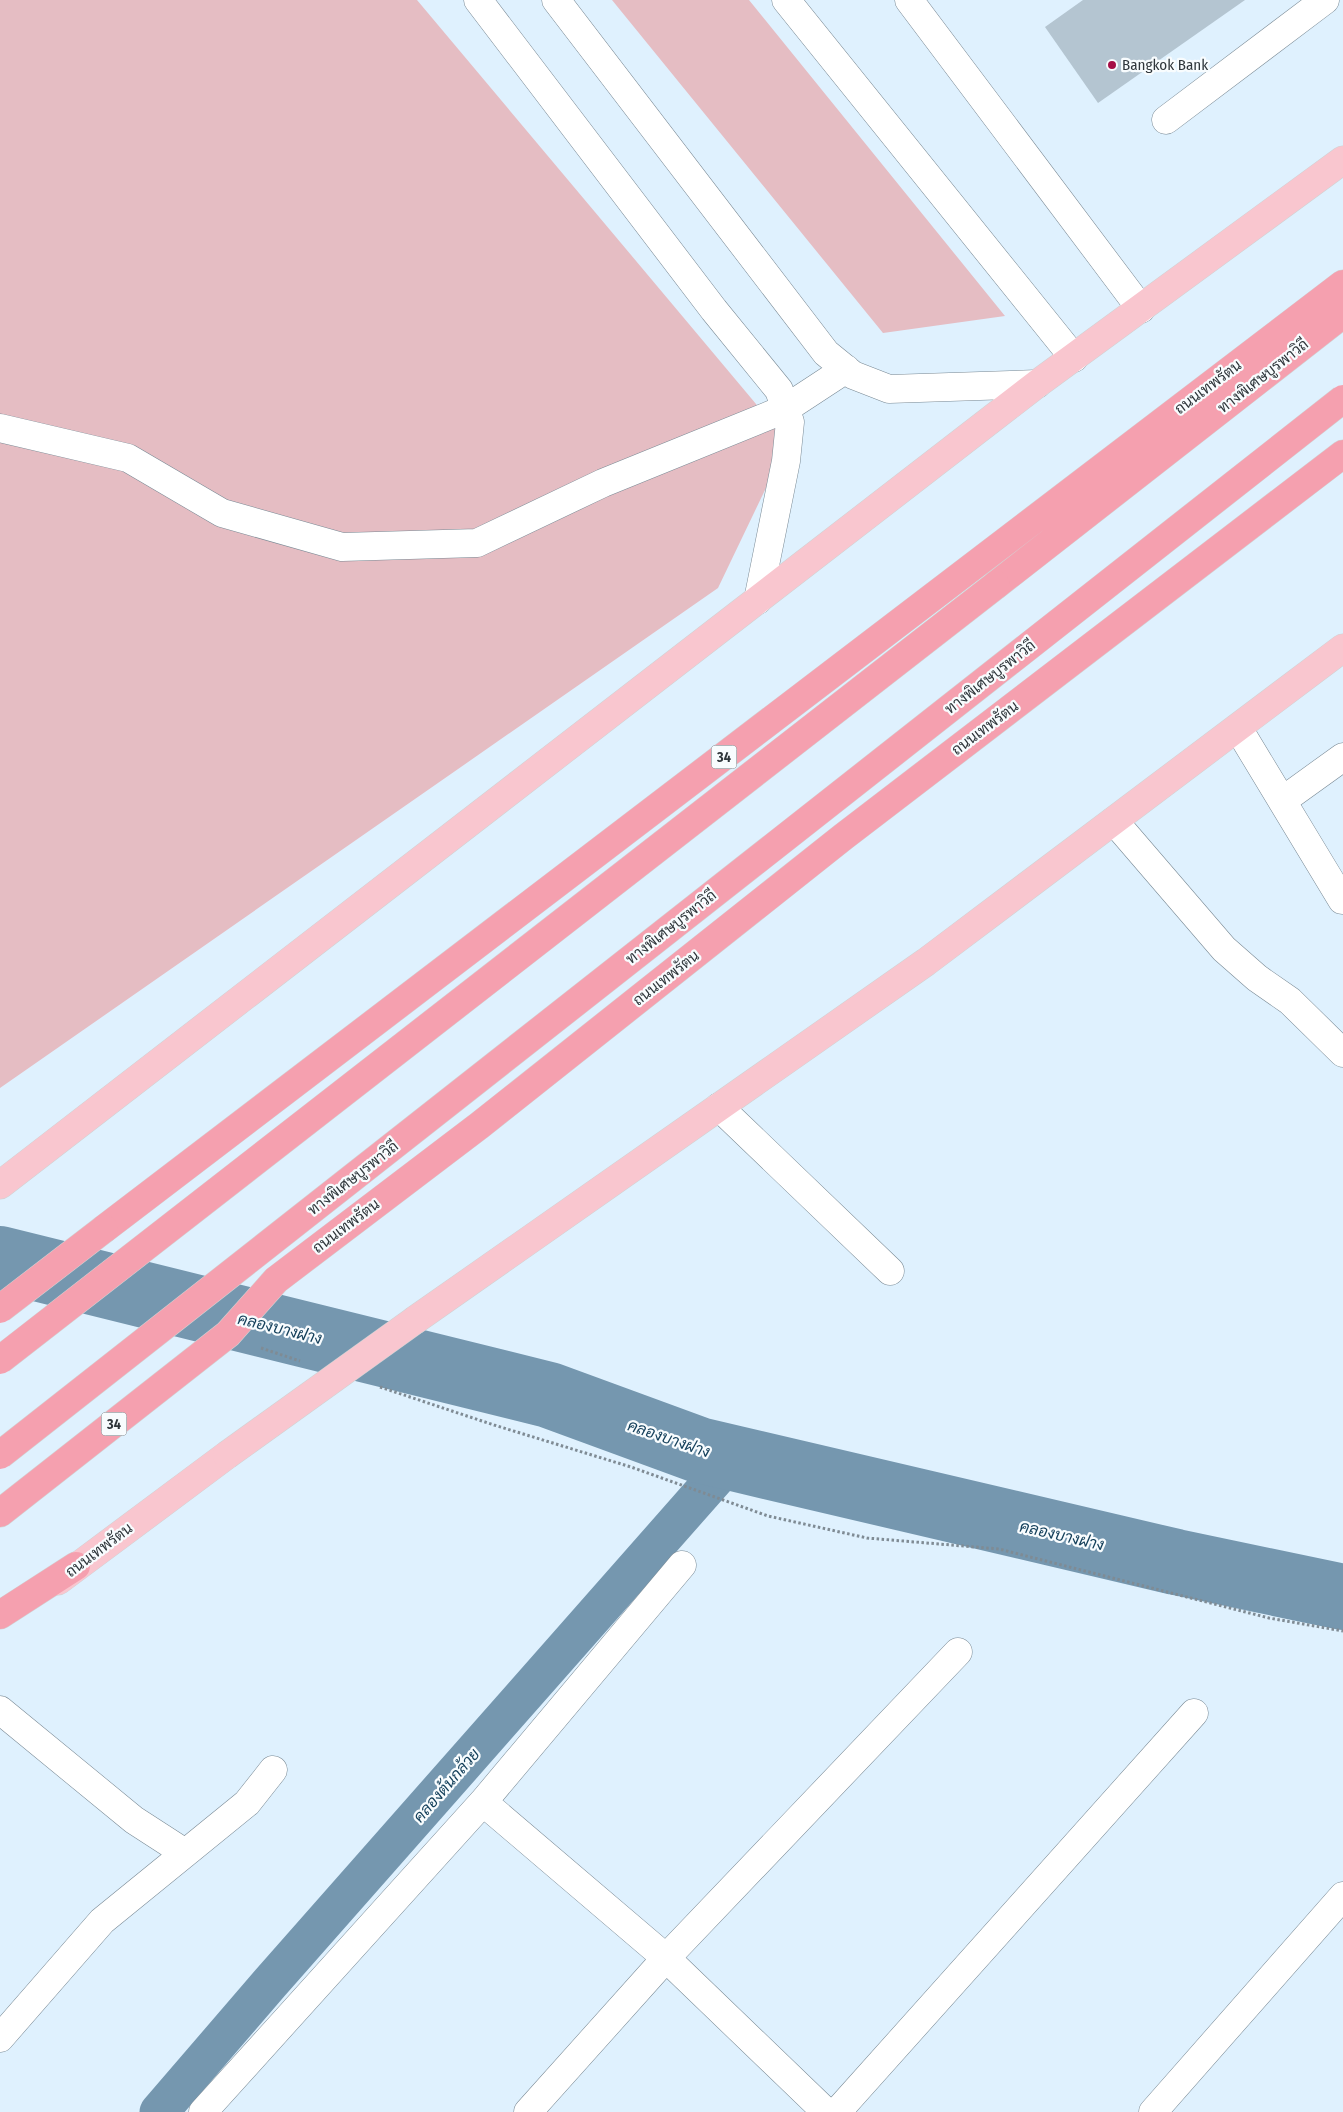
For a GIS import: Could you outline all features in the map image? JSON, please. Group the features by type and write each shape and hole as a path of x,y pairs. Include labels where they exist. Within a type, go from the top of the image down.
{"highway":[{"name":"ถนนเทพรัตน","path":"0,1309 1343,284"},
{"path":"1292,354 1343,307"},
{"name":"ทางพิเศษบูรพาวิถี","path":"0,1360 1343,314"},
{"name":"ทางพิเศษบูรพาวิถี","path":"0,1455 1339,404"},
{"name":"ถนนเทพรัตน","path":"0,1513 228,1334 276,1280 480,1125 850,832 1343,454"},
{"path":"0,1615 76,1566"}],"main road":[{"path":"0,1185 1037,384 1343,160"},
{"name":"ถนนเทพรัตน","path":"0,1627 76,1566 227,1455 415,1320 926,962 1343,648"}],"street":[{"path":"478,0 714,310 780,390 790,422 786,461 758,600"},
{"path":"556,0 826,354 853,375 889,389 1037,384"},
{"path":"786,0 1074,358"},
{"path":"909,0 1141,309"},
{"path":"1166,120 1325,0"},
{"path":"0,428 128,458 222,513 342,547 477,543 603,483 785,409 846,369"},
{"path":"1238,728 1342,900"},
{"path":"1282,801 1343,757"},
{"path":"1114,821 1224,949 1257,978 1290,1001 1343,1052"},
{"path":"719,1107 890,1271"},
{"path":"203,2112 483,1802 682,1565"},
{"path":"528,2112 666,1958 958,1652"},
{"path":"0,1710 134,1820 185,1853"},
{"path":"838,2112 1194,1713"},
{"path":"0,2038 102,1921 247,1803 273,1770"},
{"path":"483,1802 666,1958 826,2112"},
{"path":"1152,2112 1343,1896"}],"path":[{"path":"260,1347 306,1363"},
{"path":"372,1385 631,1467 768,1516 867,1538 999,1549 1270,1618 1343,1631"}],"shaded area":[{"path":"0,0 417,0 788,442 718,588 0,1088"},
{"path":"612,0 749,0 1005,316 883,333"}],"building":[{"name":"Bangkok Bank","path":"1083,0 1245,0 1098,103 1045,27"}],"waterway":[{"name":"คลองบางฝาง","path":"0,1259 549,1395 699,1450 1176,1562 1343,1597"},
{"name":"คลองต้นกล้วย","path":"159,2112 270,1983 733,1458"}],"place":[{"name":"Bangkok Bank","path":"1112,65"}]}
